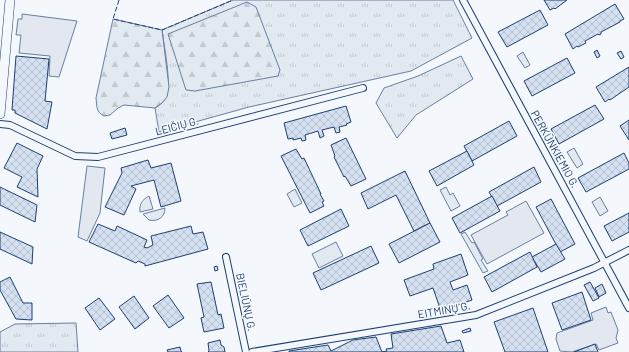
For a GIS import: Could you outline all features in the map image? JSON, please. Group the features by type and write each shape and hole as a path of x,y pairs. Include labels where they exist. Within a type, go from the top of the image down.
{"street":[{"path":"0,114 10,0"},
{"name":"PERKŪNKIEMIO G.","path":"463,0 629,308"},
{"name":"LEIČIŲ G.","path":"0,124 10,125 74,156 98,157 363,88"},
{"name":"EITMINŲ G.","path":"252,352 476,315 605,263 629,250"},
{"name":"BIELIŪNŲ G.","path":"226,257 246,352"}],"green space":[{"path":"233,0 453,0 472,38 411,71 249,107 159,132 155,108 162,103 168,91 167,65 162,30"},
{"path":"247,2 256,7 280,70 278,76 195,91 186,90 168,34"},
{"path":"113,19 162,30 169,87 167,97 155,108 124,105 110,115 104,116 98,111 96,98"},
{"path":"523,52 530,65 525,68 517,56"},
{"path":"461,56 473,79 416,115 397,138 376,103 384,88 418,76"},
{"path":"574,148 583,164 577,168 567,152"},
{"path":"446,187 450,195 453,193 460,206 451,211 440,190"},
{"path":"295,189 302,203 294,207 287,194"},
{"path":"149,196 153,209 140,212 142,202"},
{"path":"600,197 608,211 600,216 592,202"},
{"path":"165,208 164,214 155,220 149,220 143,214"},
{"path":"465,232 472,243 474,242 483,259 481,260 488,271 483,273 461,234"},
{"path":"336,242 343,256 319,268 312,254"},
{"path":"76,323 78,352 0,352 0,332 15,324"}],"shaded area":[{"path":"22,14 77,21 59,77 49,76 50,56 19,53 21,35 16,35 18,19 22,19"},
{"path":"87,166 105,168 100,213 87,241 78,237"},
{"path":"526,201 544,233 487,264 471,235 508,215 506,212"},
{"path":"606,307 608,313 611,312 618,330 616,338 618,343 599,350 596,344 572,352 560,351 556,339 557,333 593,320 591,313"}],"building":[{"path":"544,0 567,0 555,9 550,10"},
{"path":"615,4 624,19 601,32 601,34 598,34 585,41 586,43 573,49 565,34"},
{"path":"540,10 548,25 507,47 498,32"},
{"path":"597,50 600,56 597,58 594,52"},
{"path":"621,51 624,57 621,59 617,53"},
{"path":"16,56 49,59 45,101 52,102 47,129 15,113 15,110 12,110"},
{"path":"567,58 575,73 532,96 524,81"},
{"path":"629,67 629,87 605,102 596,87"},
{"path":"595,105 604,119 559,144 551,129"},
{"path":"346,106 351,122 346,124 347,125 339,127 340,132 336,133 334,127 322,130 324,136 320,138 318,131 305,135 306,140 302,141 301,138 293,140 293,138 288,139 284,123"},
{"path":"629,120 629,140 620,126"},
{"path":"509,121 517,136 472,161 464,146"},
{"path":"125,128 127,135 112,139 110,133"},
{"path":"346,138 366,179 351,186 345,176 344,177 334,157 335,156 331,145"},
{"path":"17,143 43,156 37,169 38,197 17,187 22,177 4,168"},
{"path":"296,149 302,159 304,158 324,201 322,202 324,206 310,213 281,156"},
{"path":"467,151 474,165 437,186 429,171"},
{"path":"624,153 629,163 629,169 586,192 578,178"},
{"path":"148,160 151,168 171,163 181,201 161,207 154,180 131,186 136,189 124,215 105,207 122,173 121,168"},
{"path":"534,167 541,182 497,206 489,192"},
{"path":"405,171 430,223 414,231 396,195 368,209 361,193"},
{"path":"0,187 37,205 35,222 0,205"},
{"path":"492,196 500,211 460,233 452,218"},
{"path":"551,199 575,244 560,252 536,207"},
{"path":"341,209 349,226 308,246 300,230"},
{"path":"629,213 629,232 612,241 604,226"},
{"path":"430,223 440,242 399,263 389,244"},
{"path":"98,224 115,231 117,226 147,240 144,247 147,248 153,245 151,236 191,226 193,234 203,232 208,249 145,266 145,264 138,261 136,263 89,242"},
{"path":"0,232 33,247 32,264 0,249"},
{"path":"556,244 565,259 541,272 532,257"},
{"path":"371,246 379,263 321,290 313,273"},
{"path":"530,252 537,267 492,292 484,277"},
{"path":"461,254 468,275 450,282 453,290 467,285 472,300 441,311 433,288 410,296 404,280 434,269 433,264"},
{"path":"217,266 218,270 215,271 214,267"},
{"path":"10,277 23,303 32,303 32,320 16,319 0,290 0,282"},
{"path":"211,282 218,315 221,314 224,328 204,332 201,318 204,317 197,284"},
{"path":"590,282 599,298 593,301 584,285"},
{"path":"602,284 606,293 599,297 595,288"},
{"path":"582,292 591,320 562,330 552,303"},
{"path":"168,295 184,318 169,328 153,306"},
{"path":"134,296 149,318 135,329 119,307"},
{"path":"99,298 115,319 100,330 85,308"},
{"path":"533,308 548,352 505,352 494,322"},
{"path":"441,326 447,343 460,340 464,352 382,352 387,351 386,349 393,348 391,334"},
{"path":"470,328 471,331 463,333 462,331"},
{"path":"376,337 382,352 289,352 328,345 331,351 353,340"},
{"path":"220,340 225,352 208,352 208,343"},
{"path":"595,344 598,352 574,352"},
{"path":"180,347 182,352 168,352 167,350"}],"fence":[{"path":"119,0 113,19 162,30 233,0"}]}
